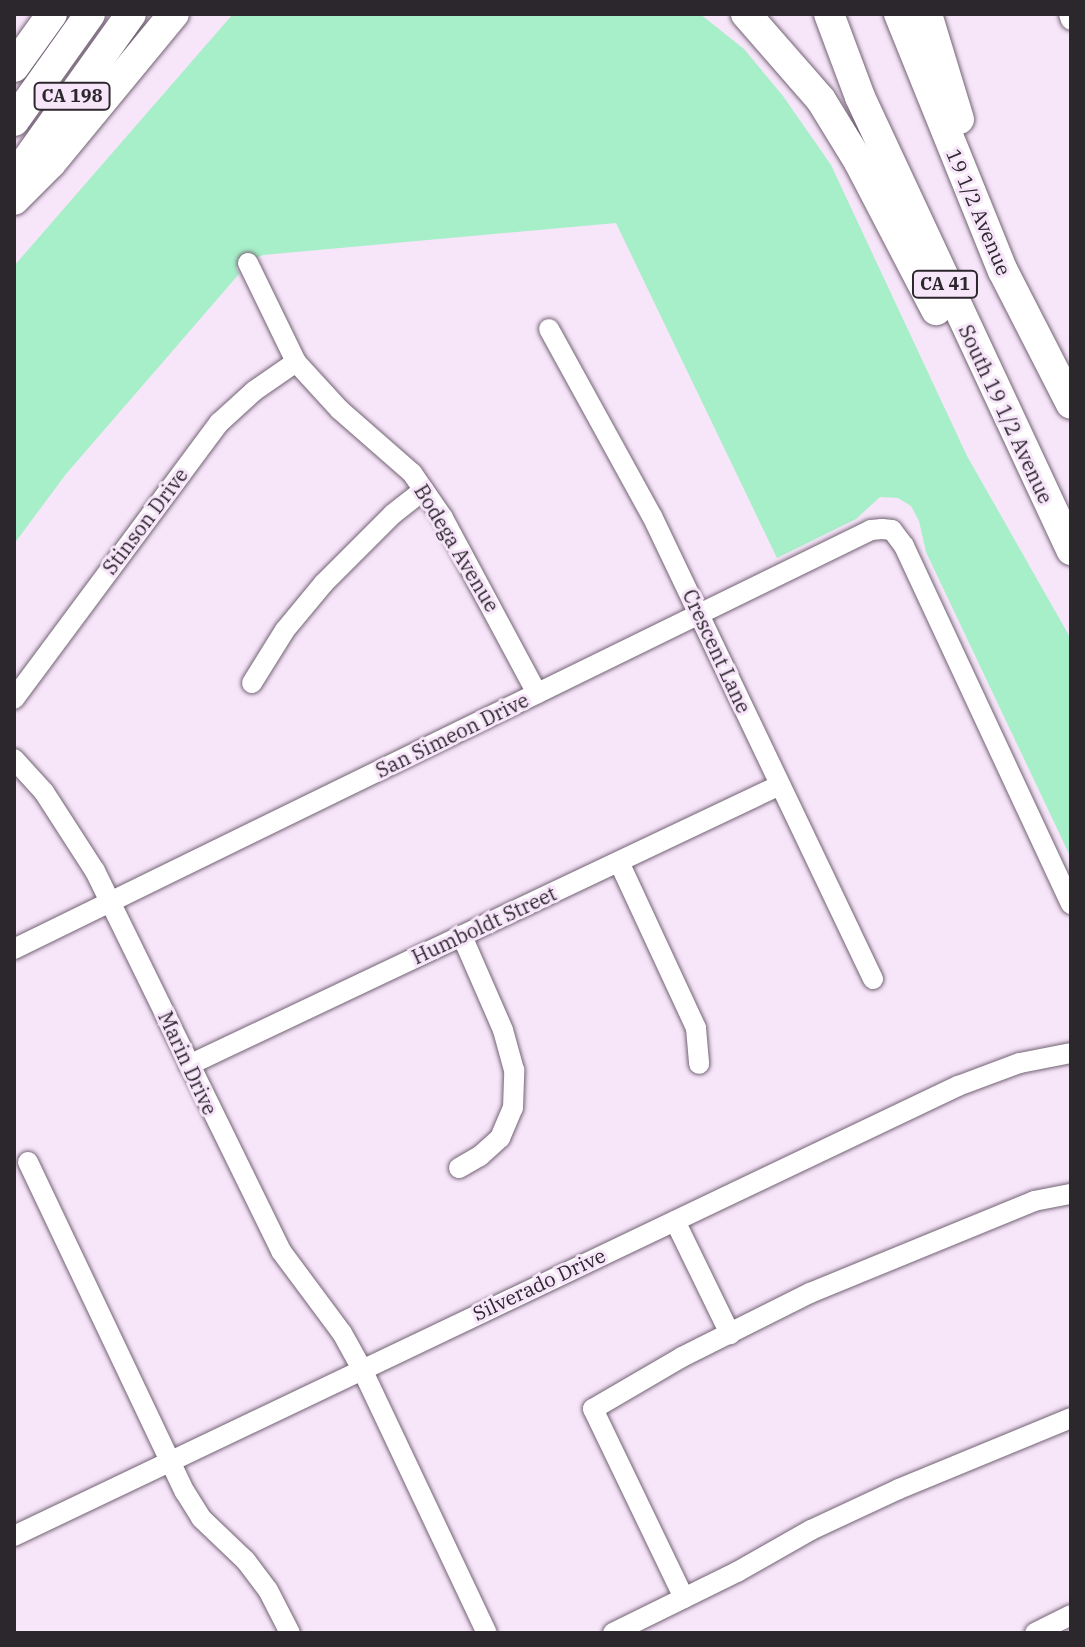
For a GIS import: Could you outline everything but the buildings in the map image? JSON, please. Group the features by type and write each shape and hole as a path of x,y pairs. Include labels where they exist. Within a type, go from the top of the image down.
{"highway":[{"path":"14,50 39,14"},
{"name":"CA 198","path":"14,67 52,14"},
{"name":"CA 198","path":"14,121 90,14"},
{"name":"CA 198","path":"14,178 131,14"},
{"path":"14,200 51,163 174,14"},
{"path":"746,14 821,100 859,162 948,333 1051,509"},
{"name":"South 19 1/2 Avenue","path":"829,14 860,97 1071,550"},
{"name":"19 1/2 Avenue","path":"899,14 1003,271 1071,404"},
{"path":"927,14 1003,271"}],"street":[{"path":"1069,14 1071,20"},
{"name":"Bodega Avenue","path":"248,263 296,362 340,410 398,459 424,490 468,560 537,693"},
{"name":"Crescent Lane","path":"549,329 652,516 873,979"},
{"name":"Stinson Drive","path":"14,699 219,423 254,391 296,362"},
{"path":"252,683 285,630 323,584 393,514 424,490"},
{"name":"San Simeon Drive","path":"14,949 871,530 892,530 904,546 1071,904"},
{"name":"Marin Drive","path":"14,759 65,823 111,902 281,1251 342,1333 361,1367 487,1633"},
{"name":"Humboldt Street","path":"189,1065 780,785"},
{"path":"619,862 696,1028 699,1064"},
{"path":"459,1168 480,1156 500,1138 513,1108 514,1070 503,1030 462,936"},
{"name":"Silverado Drive","path":"14,1536 361,1367 958,1086 1020,1063 1071,1053"},
{"path":"28,1162 201,1518 246,1561 268,1590 290,1633"},
{"path":"684,1598 593,1409 810,1293 1034,1201 1071,1194"},
{"path":"675,1221 730,1334"},
{"path":"613,1633 811,1530 899,1489 1071,1418"},
{"path":"1035,1633 1071,1615"}],"green space":[{"path":"233,14 700,14 744,49 783,96 831,165 967,456 1071,639 1071,858 926,552 919,521 911,506 898,498 880,497 856,519 777,558 616,223 263,255 236,267 239,274 66,474 14,544 14,266"}]}
